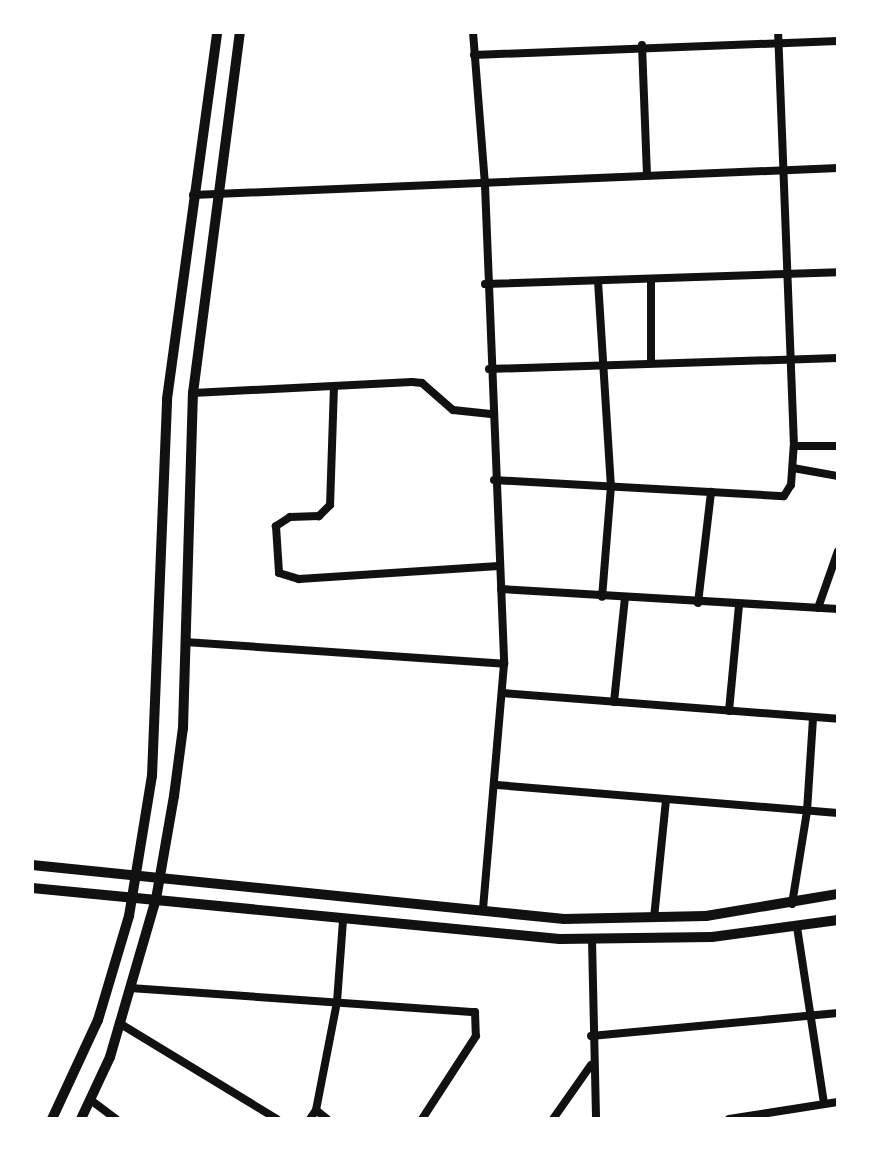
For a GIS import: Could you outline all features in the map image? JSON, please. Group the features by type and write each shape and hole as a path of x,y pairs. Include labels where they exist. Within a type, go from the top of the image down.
{"street":[{"path":"52,1119 98,1020 137,874 158,714 167,399 217,32"},
{"path":"81,1119 92,1101 119,1023 162,876 183,728 193,393 240,32"},
{"path":"473,32 485,185 485,284 504,664 497,785 483,911"},
{"path":"633,32 638,45 647,175"},
{"path":"474,55 778,37 838,41"},
{"path":"494,480 784,496 793,468 794,446 778,37"},
{"path":"193,195 838,168"},
{"path":"485,284 838,272"},
{"path":"651,279 651,363"},
{"path":"598,281 611,486 602,597"},
{"path":"489,369 838,358"},
{"path":"193,393 422,383 453,410 491,414"},
{"path":"334,386 330,505 319,516 290,517 276,526 279,573 299,579 499,566"},
{"path":"794,446 838,446"},
{"path":"793,468 838,476"},
{"path":"698,603 711,492"},
{"path":"818,608 838,551"},
{"path":"501,589 739,606 838,609"},
{"path":"614,702 625,598"},
{"path":"729,711 739,606"},
{"path":"185,642 504,664"},
{"path":"502,693 838,719"},
{"path":"792,904 807,811 813,718"},
{"path":"497,785 838,813"},
{"path":"654,918 666,800"},
{"path":"32,865 564,919 654,918 792,904 838,894"},
{"path":"32,888 343,920 592,940 712,937 838,920"},
{"path":"310,1119 316,1110 337,1002 343,920"},
{"path":"797,927 824,1104"},
{"path":"592,940 591,1064 596,1119"},
{"path":"130,988 475,1012 476,1036 422,1119"},
{"path":"591,1036 812,1018 838,1013"},
{"path":"119,1023 277,1119"},
{"path":"553,1119 591,1064"},
{"path":"92,1101 116,1119"},
{"path":"729,1119 838,1102"},
{"path":"316,1110 327,1119"}]}
